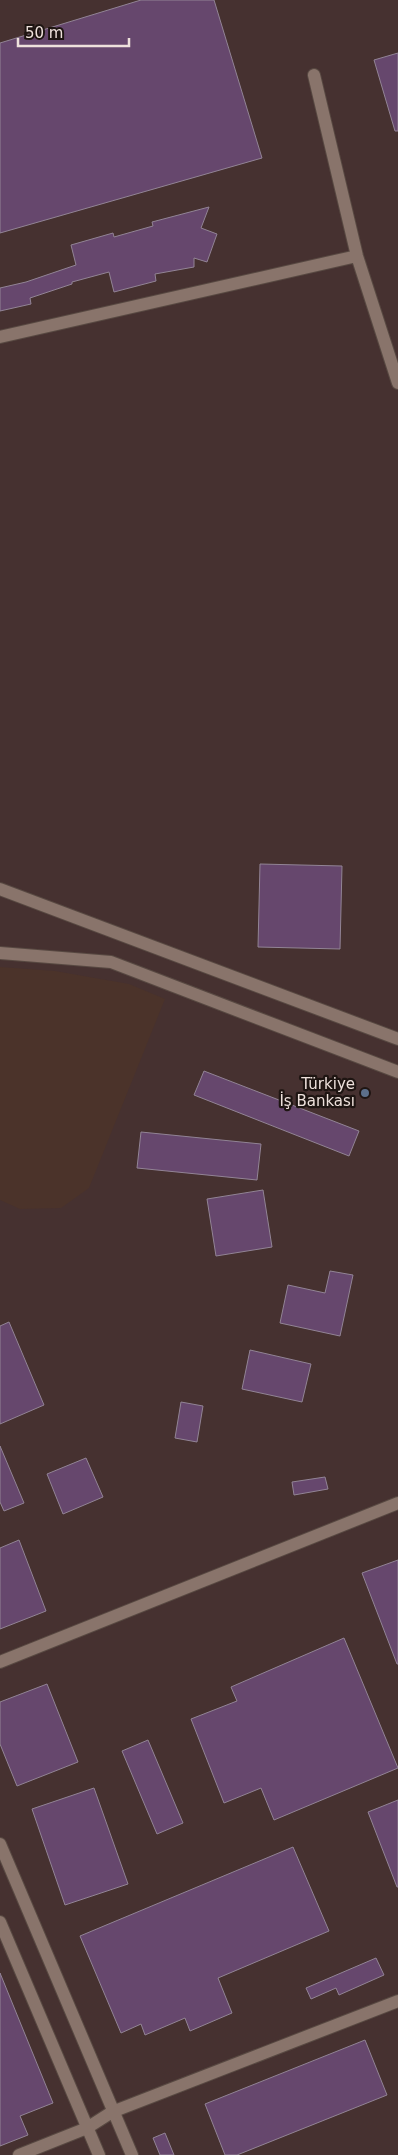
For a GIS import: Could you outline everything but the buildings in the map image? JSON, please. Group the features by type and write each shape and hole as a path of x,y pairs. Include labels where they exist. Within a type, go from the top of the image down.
{"street":[{"path":"314,75 357,256 398,383"},
{"path":"0,337 357,256"},
{"path":"0,889 398,1039"},
{"path":"0,953 111,962 398,1072"},
{"path":"0,1662 398,1503"},
{"path":"0,1844 112,2112 132,2155"},
{"path":"0,1922 99,2155"},
{"path":"20,2155 87,2128 112,2112 398,2001"}],"shaded area":[{"path":"0,0 398,0 398,2155 0,2155"},
{"path":"0,967 55,971 129,984 165,999 89,1188 61,1208 20,1209 0,1200"}],"place":[{"name":"Türkiye İş Bankası","path":"365,1093"}]}
